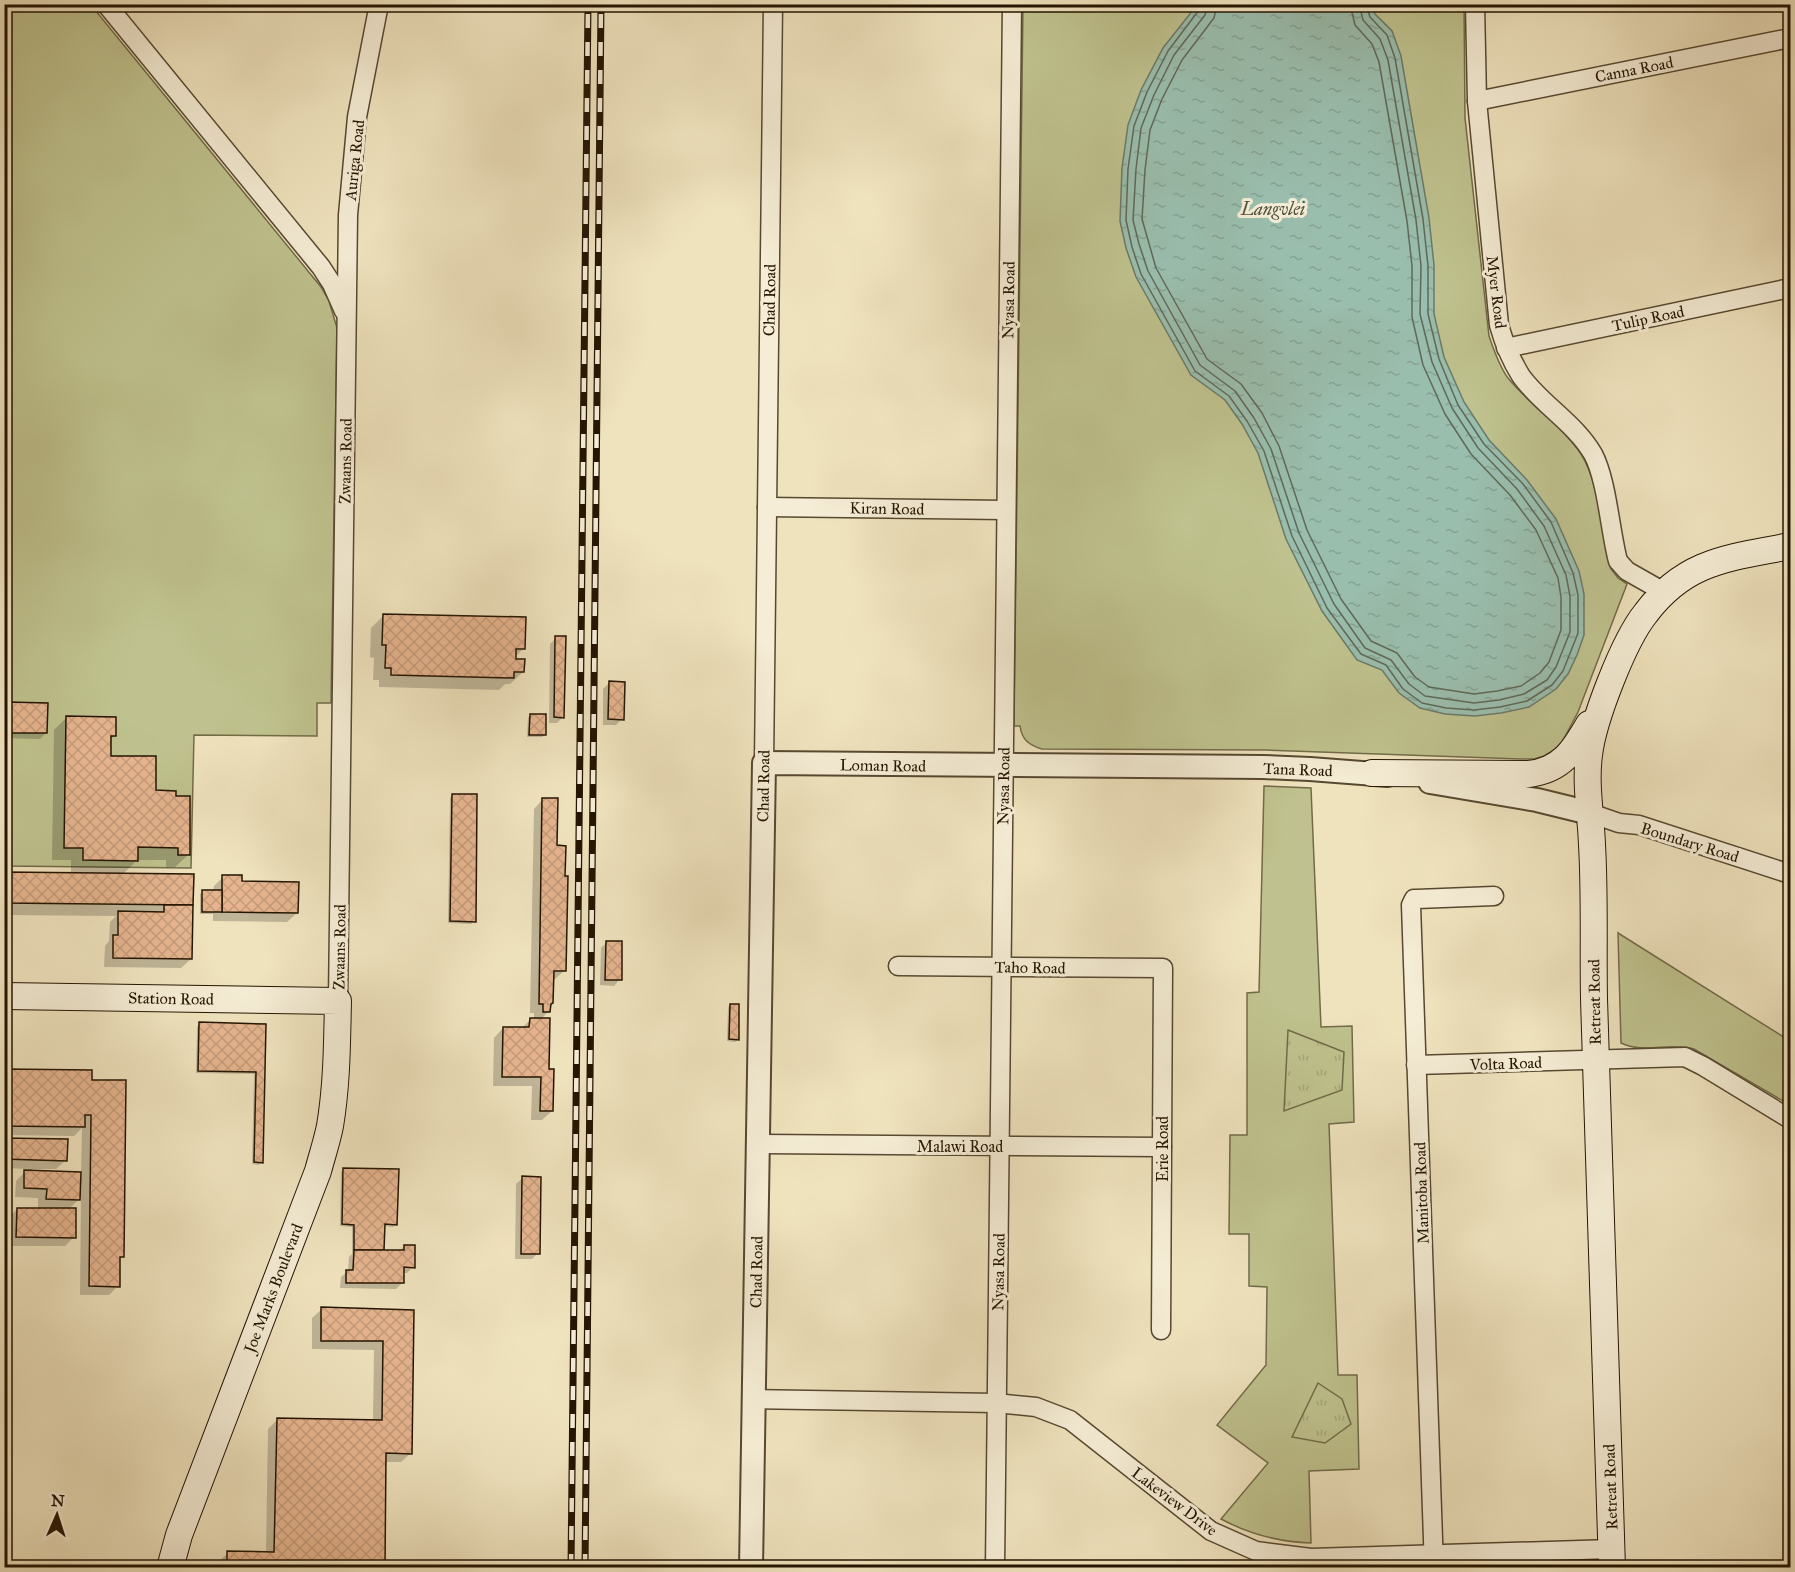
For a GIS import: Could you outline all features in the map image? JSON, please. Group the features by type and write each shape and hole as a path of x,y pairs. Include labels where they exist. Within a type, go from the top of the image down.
{"main road":[{"name":"Retreat Road","path":"1612,1558 1596,1060 1592,848 1587,786 1588,757 1593,733 1608,691 1636,628 1664,592 1681,578 1708,564 1791,546"},
{"path":"1372,772 1529,774 1548,769 1561,762 1576,746 1608,691"},
{"name":"Station Road","path":"4,996 338,1001"},
{"name":"Joe Marks Boulevard","path":"170,1568 183,1524 318,1170 330,1128 334,1097 338,1001"}],"street":[{"name":"Zwaans Road","path":"106,4 321,267 332,284 346,318 338,1001"},
{"name":"Auriga Road","path":"346,318 348,225 353,150 379,4"},
{"name":"Chad Road","path":"751,1568 773,4"},
{"name":"Nyasa Road","path":"994,1568 1012,4"},
{"name":"Myer Road","path":"1475,4 1477,101 1499,325 1506,348 1522,376 1583,440 1594,455 1601,476 1618,561 1627,571 1664,592"},
{"name":"Canna Road","path":"1477,101 1791,38"},
{"name":"Tulip Road","path":"1506,348 1791,288"},
{"name":"Kiran Road","path":"767,507 1006,510"},
{"name":"Loman Road","path":"764,763 1003,766"},
{"name":"Tana Road","path":"1003,766 1263,767 1372,772 1538,800 1590,813"},
{"name":"Boundary Road","path":"1590,813 1619,823 1649,828 1791,874"},
{"name":"Manitoba Road","path":"1434,1561 1412,902 1417,898 1494,896"},
{"name":"Taho Road","path":"898,966 1163,968"},
{"name":"Erie Road","path":"1161,1330 1163,968"},
{"name":"Volta Road","path":"1416,1065 1678,1057 1691,1059 1791,1119"},
{"name":"Malawi Road","path":"758,1144 1162,1147"},
{"name":"Lakeview Drive","path":"753,1399 996,1403 1036,1407 1070,1420 1211,1531 1256,1551 1311,1558 1434,1561 1612,1558"}],"green space":[{"path":"5,5 91,5 321,287 329,301 337,328 331,703 317,703 317,736 194,735 191,868 5,866"},
{"path":"1023,5 1464,5 1465,118 1489,336 1499,363 1508,378 1581,454 1596,493 1611,569 1627,584 1578,712 1562,742 1554,750 1534,759 1521,759 1266,750 1042,749 1027,741 1022,735 1020,726 1014,726"},
{"path":"1264,786 1311,788 1321,1027 1352,1026 1354,1122 1329,1124 1338,1375 1357,1375 1359,1469 1309,1471 1311,1543 1264,1536 1221,1519 1268,1463 1217,1425 1266,1365 1267,1287 1249,1286 1249,1234 1229,1234 1230,1135 1247,1135 1247,993 1259,992"},
{"path":"1618,933 1790,1041 1790,1105 1694,1049 1685,1047 1638,1048 1621,1043"},
{"path":"1288,1030 1344,1052 1342,1090 1284,1111"},
{"path":"1318,1383 1342,1399 1351,1424 1325,1443 1292,1437"}],"water":[{"name":"Langvlei","path":"1197,5 1371,5 1375,14 1392,31 1401,56 1429,218 1434,265 1434,314 1444,357 1464,402 1489,440 1527,480 1556,519 1579,571 1584,594 1584,635 1568,674 1556,689 1529,707 1475,716 1445,714 1420,708 1399,693 1382,670 1357,660 1322,611 1286,539 1258,453 1242,424 1225,400 1191,375 1136,277 1120,221 1122,168 1128,125 1141,90 1163,48"}],"building":[{"path":"383,614 526,617 525,649 516,649 516,659 525,659 524,672 514,672 514,678 391,675 391,668 385,668 386,645 382,645"},
{"path":"555,636 566,636 564,718 554,717"},
{"path":"609,681 625,682 624,720 608,719"},
{"path":"8,702 48,703 47,733 7,733"},
{"path":"530,714 546,714 546,735 529,735"},
{"path":"66,716 116,717 116,736 111,736 111,756 156,756 156,790 176,791 176,796 190,796 190,855 178,855 178,848 138,847 138,861 83,860 83,848 64,848"},
{"path":"452,794 477,794 476,922 450,921"},
{"path":"542,798 558,798 557,845 566,846 565,876 568,876 566,971 554,971 553,1003 550,1012 543,1012 543,1004 539,1004"},
{"path":"4,872 194,874 193,905 4,903"},
{"path":"222,875 242,875 242,881 299,882 298,913 222,912"},
{"path":"202,890 222,890 222,912 202,912"},
{"path":"164,905 193,905 192,959 113,958 113,935 118,935 118,911 164,912"},
{"path":"606,941 622,941 622,980 605,980"},
{"path":"730,1004 739,1004 739,1040 729,1039"},
{"path":"530,1018 550,1018 549,1069 554,1069 553,1111 540,1111 541,1077 502,1077 503,1027 529,1027"},
{"path":"199,1022 266,1024 263,1163 254,1162 256,1072 198,1071"},
{"path":"4,1069 92,1070 92,1080 126,1080 124,1257 120,1257 120,1287 89,1286 91,1115 85,1115 85,1127 4,1126"},
{"path":"4,1138 68,1139 67,1161 4,1159"},
{"path":"343,1168 399,1169 397,1225 385,1224 384,1250 354,1250 354,1225 342,1224"},
{"path":"24,1170 81,1172 80,1200 46,1199 47,1189 24,1188"},
{"path":"522,1176 541,1177 540,1254 521,1254"},
{"path":"17,1208 76,1208 76,1238 16,1237"},
{"path":"404,1245 415,1245 415,1268 404,1267 404,1283 346,1283 346,1270 353,1270 354,1250 404,1250"},
{"path":"321,1307 414,1310 412,1454 386,1453 385,1568 227,1568 227,1551 274,1552 277,1418 382,1420 383,1341 321,1341"}],"railway":[{"path":"571,1568 588,4"},
{"path":"585,1568 601,4"}]}
